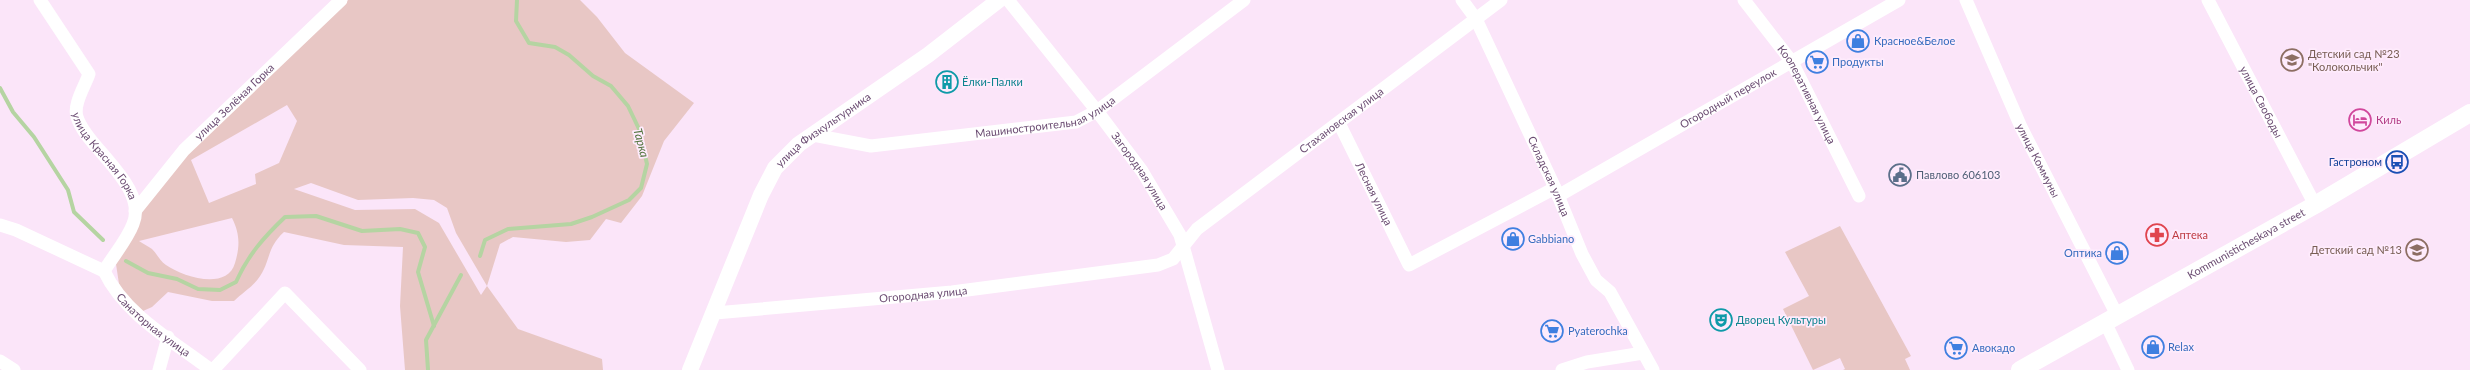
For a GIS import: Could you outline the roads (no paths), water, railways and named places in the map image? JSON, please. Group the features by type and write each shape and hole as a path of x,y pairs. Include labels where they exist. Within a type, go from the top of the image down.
{"main road":[{"name":"Kommunisticheskaya street","path":"2020,370 2112,320 2315,205 2470,113"}],"street":[{"name":"улица Красная Горка","path":"40,0 89,74 77,104 77,117 91,140 121,176 136,211 133,224 104,271"},
{"name":"улица Зелёная Горка","path":"136,211 184,150 340,0"},
{"name":"улица Физкультурника","path":"715,313 761,195 775,168 786,156 813,134 928,55 999,0"},
{"name":"Загородная улица","path":"1008,0 1097,111 1142,172 1184,244 1218,370"},
{"name":"Машиностроительная улица","path":"813,134 871,146 1076,122 1097,111 1244,0"},
{"name":"Складская улица","path":"1462,0 1476,19 1556,192 1582,254 1596,280 1610,292 1653,370"},
{"name":"Стахановская улица","path":"1184,244 1197,229 1501,0"},
{"name":"Кооперативная улица","path":"1744,0 1792,62 1859,196"},
{"name":"Огородный переулок","path":"1409,265 1556,192 1792,62 1898,0"},
{"name":"улица Коммуны","path":"1966,0 2018,121 2112,320 2128,370"},
{"name":"улица Свободы","path":"2208,0 2315,205"},
{"name":"Лесная улица","path":"1338,123 1409,265"},
{"path":"0,225 16,230 104,271"},
{"name":"Огородная улица","path":"715,313 952,292 1139,268 1173,259 1184,244"},
{"name":"Санаторная улица","path":"104,271 113,289 134,312 212,370 285,293 360,370"},
{"path":"690,370 715,313"},
{"path":"159,370 168,337"},
{"path":"1562,370 1587,362 1644,354"},
{"path":"0,361 14,370"}],"waterway":[{"name":"Тарка","path":"480,256 485,240 508,229 571,224 592,217 629,200 641,188 647,164 639,129 628,106 611,86 593,76 569,55 555,47 529,43 516,21 517,0"},
{"path":"0,88 13,112 34,137 68,190 74,212 103,240"},
{"path":"126,261 148,273 177,279 198,289 220,290 236,282 246,263 257,247 285,217 316,216 362,231 400,229 418,233 425,247 418,272 434,326"},
{"name":"Тарка","path":"428,370 426,340 461,275"}],"place":[{"name":"Красное&Белое","path":"1858,41"},
{"name":"Детский сад №23 \"Колокольчик\"","path":"2292,60"},
{"name":"Продукты","path":"1817,62"},
{"name":"Ёлки-Палки","path":"947,82"},
{"name":"Киль","path":"2360,120"},
{"name":"Гастроном","path":"2397,162"},
{"name":"Павлово 606103","path":"1900,175"},
{"name":"Аптека","path":"2157,235"},
{"name":"Gabbiano","path":"1513,239"},
{"name":"Детский сад №13","path":"2417,250"},
{"name":"Оптика","path":"2117,253"},
{"name":"Дворец Культуры","path":"1721,320"},
{"name":"Pyaterochka","path":"1552,331"},
{"name":"Relax","path":"2153,347"},
{"name":"Авокадо","path":"1956,348"}]}
